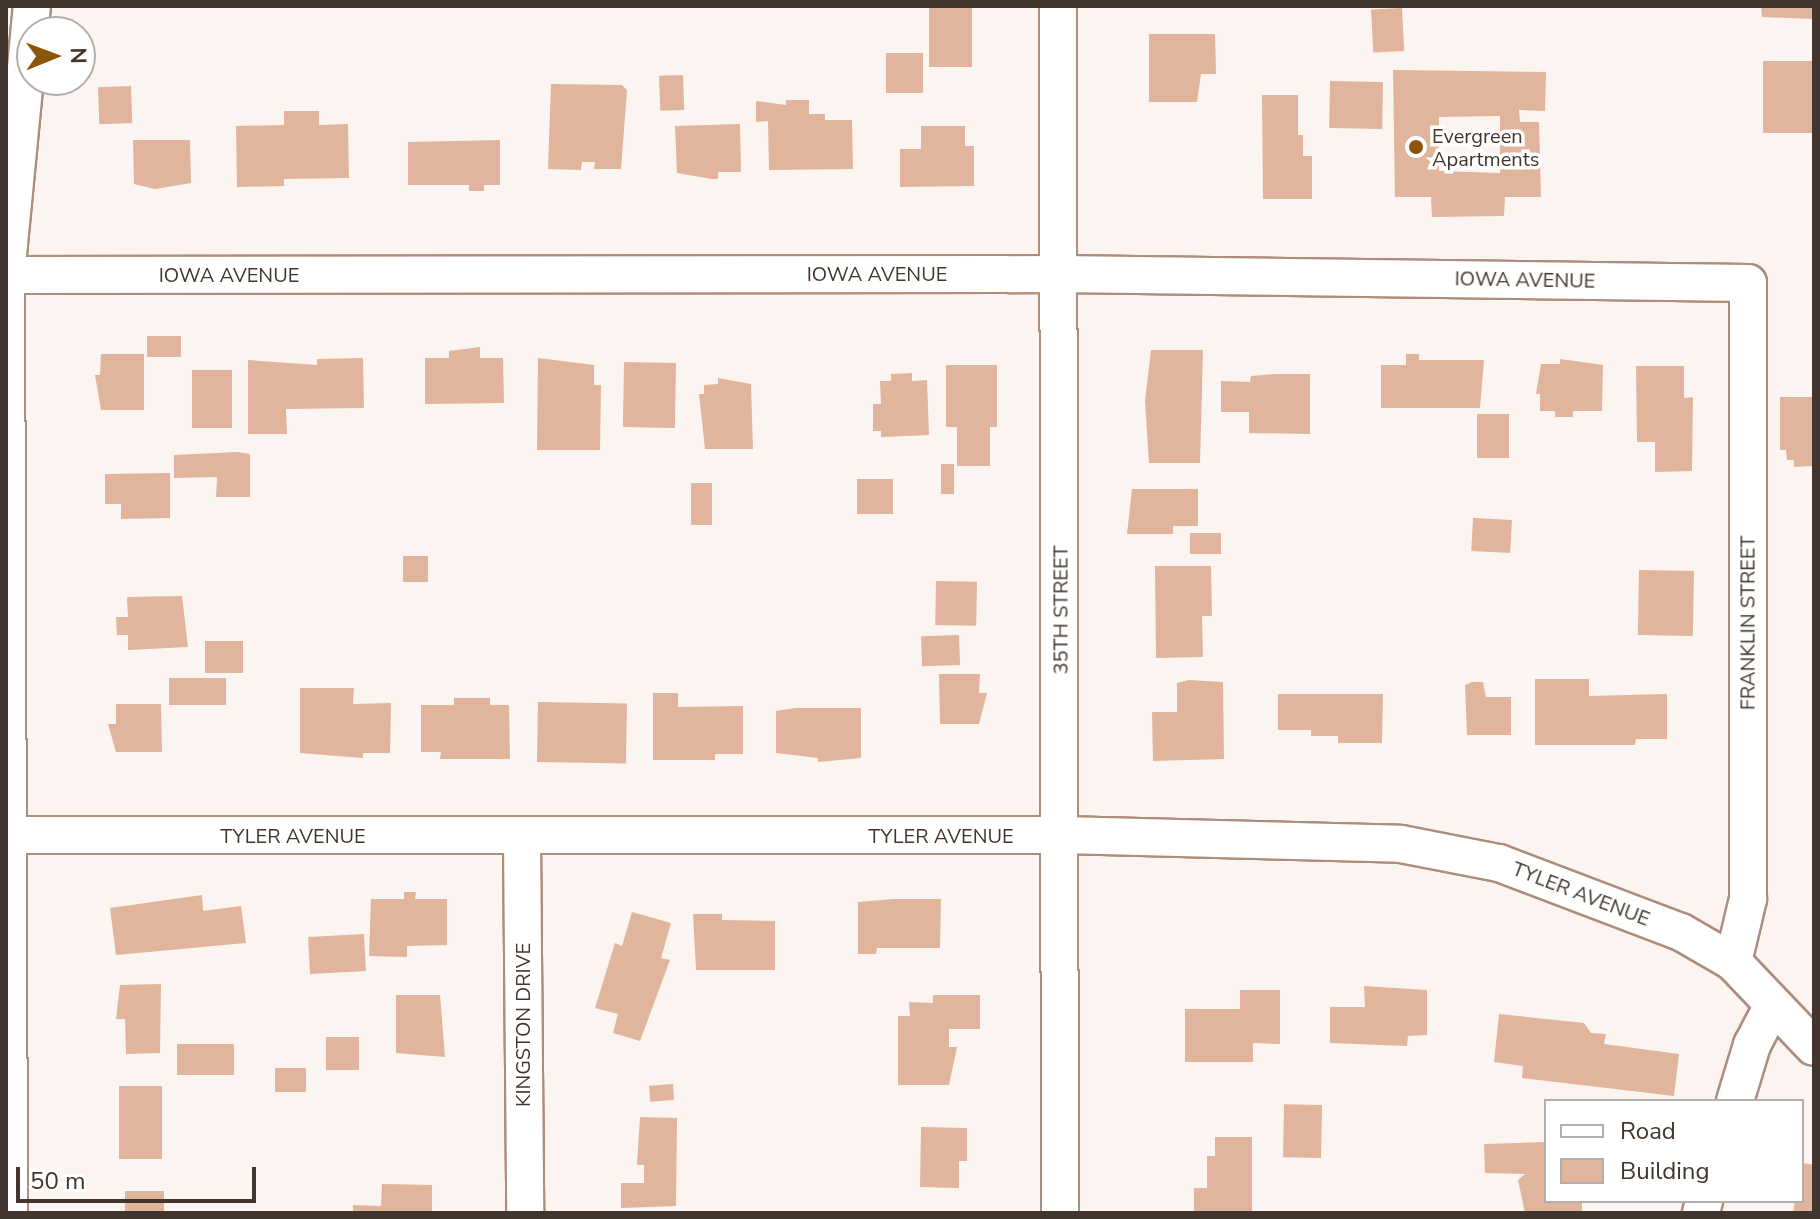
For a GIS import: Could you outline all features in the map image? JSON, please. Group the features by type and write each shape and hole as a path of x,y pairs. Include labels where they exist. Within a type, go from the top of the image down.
{"street":[{"path":"9,1213 6,275 13,172 32,6"},
{"name":"35TH STREET","path":"1058,6 1063,835 1060,1213"},
{"name":"IOWA AVENUE","path":"6,275 1059,274 1748,283"},
{"name":"FRANKLIN STREET","path":"1733,962 1748,899 1748,283"},
{"name":"TYLER AVENUE","path":"8,835 522,838 1063,835 1415,847 1499,863 1681,932 1733,962 1814,1047"},
{"name":"KINGSTON DRIVE","path":"522,838 525,1213"},
{"path":"1736,1099 1752,1045 1773,1005"}],"building":[{"path":"929,6 972,6 972,67 929,67"},
{"path":"1761,6 1814,6 1814,19 1762,17"},
{"path":"1402,8 1404,51 1373,53 1371,10"},
{"path":"1149,34 1215,34 1216,74 1201,74 1197,102 1149,102"},
{"path":"886,53 923,53 923,93 886,93"},
{"path":"1763,61 1814,61 1814,133 1763,133"},
{"name":"Evergreen Apartments","path":"1393,70 1546,72 1545,111 1519,110 1520,122 1539,122 1541,197 1505,197 1504,216 1432,217 1431,197 1395,197","holes":["1500,116 1500,173 1439,171 1439,117"]},
{"path":"683,75 684,110 660,111 659,76"},
{"path":"1330,81 1383,82 1382,129 1329,128"},
{"path":"551,84 622,85 627,90 621,169 594,169 595,162 582,162 581,170 548,169"},
{"path":"131,86 132,123 99,124 98,87"},
{"path":"1262,95 1298,95 1298,135 1303,135 1303,156 1312,156 1312,199 1263,199"},
{"path":"786,100 809,100 809,114 825,114 825,120 852,120 853,169 769,170 768,121 756,122 756,101 786,105"},
{"path":"284,111 319,111 319,125 348,124 349,178 284,179 284,186 237,187 236,126 284,125"},
{"path":"740,124 741,172 718,172 718,179 677,173 675,126"},
{"path":"921,126 965,126 965,146 974,146 974,186 900,187 900,149 921,149"},
{"path":"133,140 190,140 191,183 155,189 134,184"},
{"path":"500,140 500,185 484,185 484,191 469,191 469,185 408,185 408,142"},
{"path":"147,336 181,336 181,357 147,357"},
{"path":"480,347 480,358 503,358 504,403 425,404 425,358 449,358 449,351"},
{"path":"1151,350 1203,350 1200,463 1149,463 1145,401"},
{"path":"101,354 144,354 144,410 101,410 95,375 100,375"},
{"path":"1406,354 1419,354 1419,360 1484,360 1480,408 1381,408 1381,365 1406,365"},
{"path":"363,358 364,408 286,409 287,434 248,434 248,360 317,365 317,359"},
{"path":"538,358 594,365 594,385 601,385 600,450 537,450"},
{"path":"1560,359 1603,365 1602,411 1573,411 1573,417 1555,417 1555,411 1540,411 1540,394 1536,394 1541,364 1560,364"},
{"path":"624,362 676,363 675,428 623,427"},
{"path":"946,365 997,365 997,427 990,427 990,466 957,466 957,427 946,427"},
{"path":"1636,366 1684,366 1684,398 1693,397 1692,471 1655,472 1655,442 1637,442"},
{"path":"192,370 232,370 232,428 192,428"},
{"path":"912,373 912,381 927,380 929,435 881,437 881,431 873,431 873,404 881,404 880,381 891,381 891,374"},
{"path":"1310,374 1310,434 1249,433 1249,412 1221,412 1221,381 1250,382 1251,376"},
{"path":"718,378 751,384 753,449 705,449 699,394 704,394 704,385 718,384"},
{"path":"1780,397 1814,397 1812,466 1794,467 1794,460 1787,460 1786,450 1780,450"},
{"path":"1477,414 1509,414 1509,458 1477,458"},
{"path":"250,454 250,497 216,497 217,477 174,478 174,455"},
{"path":"941,464 954,464 954,494 941,494"},
{"path":"170,473 170,518 121,519 121,504 105,504 105,474"},
{"path":"857,479 893,479 893,514 857,514"},
{"path":"691,483 712,483 712,525 691,525"},
{"path":"1132,489 1198,489 1198,526 1173,526 1173,534 1127,534"},
{"path":"1473,518 1512,520 1510,553 1471,551"},
{"path":"1190,533 1221,533 1221,554 1190,554"},
{"path":"403,556 428,556 428,582 403,582"},
{"path":"1155,566 1211,566 1212,616 1202,616 1203,657 1156,658"},
{"path":"1639,570 1694,571 1693,636 1638,635"},
{"path":"936,581 977,582 976,626 935,625"},
{"path":"182,596 188,647 128,650 128,635 117,635 116,617 128,617 127,597"},
{"path":"959,635 960,665 922,666 921,636"},
{"path":"205,641 243,641 243,673 205,673"},
{"path":"939,674 980,674 979,693 987,693 979,724 940,724"},
{"path":"169,678 226,678 226,705 169,705"},
{"path":"1535,679 1589,679 1589,696 1667,694 1667,739 1636,739 1635,745 1535,745"},
{"path":"1189,680 1223,682 1224,759 1153,761 1152,712 1177,712 1177,683"},
{"path":"1483,682 1486,697 1511,697 1511,735 1467,735 1465,685"},
{"path":"300,688 354,688 353,704 391,703 390,753 363,753 363,758 300,753"},
{"path":"653,693 678,693 678,707 743,706 743,754 715,754 715,760 653,760"},
{"path":"1278,694 1383,694 1382,743 1338,743 1338,736 1311,736 1311,730 1278,730"},
{"path":"454,698 490,698 490,705 509,705 510,759 440,759 441,752 421,752 421,705 454,705"},
{"path":"538,702 627,704 626,764 537,762"},
{"path":"116,704 161,704 162,752 116,752 108,724 116,724"},
{"path":"861,708 861,758 818,762 818,758 776,753 776,711"},
{"path":"404,892 416,892 415,899 447,899 447,945 407,946 407,957 369,956 371,899 404,899"},
{"path":"202,895 203,911 241,906 246,943 116,955 110,908"},
{"path":"941,899 940,948 877,948 876,954 858,954 858,902"},
{"path":"632,912 671,923 661,958 670,960 640,1041 613,1033 618,1014 595,1008 615,943 622,946"},
{"path":"693,914 722,914 722,920 775,921 775,970 696,970"},
{"path":"364,934 366,971 310,974 308,937"},
{"path":"161,984 160,1053 126,1054 125,1019 116,1019 120,985"},
{"path":"1364,986 1427,990 1427,1035 1408,1036 1407,1046 1330,1043 1330,1007 1365,1007"},
{"path":"1240,990 1280,990 1280,1044 1253,1043 1253,1062 1185,1062 1185,1009 1240,1009"},
{"path":"396,995 440,995 445,1057 396,1053"},
{"path":"933,995 980,995 980,1029 949,1029 949,1047 957,1047 949,1085 898,1085 898,1016 910,1016 909,1002 933,1003"},
{"path":"1499,1014 1584,1023 1591,1033 1606,1034 1604,1044 1679,1054 1674,1096 1522,1078 1523,1066 1494,1062"},
{"path":"326,1037 359,1037 359,1070 326,1070"},
{"path":"177,1044 234,1044 234,1075 177,1075"},
{"path":"275,1068 306,1068 306,1092 275,1092"},
{"path":"673,1084 674,1100 650,1102 649,1086"},
{"path":"119,1086 162,1086 162,1159 119,1159"},
{"path":"1284,1104 1322,1105 1321,1158 1283,1157"},
{"path":"640,1117 677,1118 676,1206 621,1208 621,1183 644,1183 644,1165 637,1165"},
{"path":"921,1127 967,1128 967,1161 959,1161 959,1188 920,1187"},
{"path":"1215,1137 1252,1137 1252,1213 1194,1213 1194,1188 1207,1188 1207,1156 1215,1156"},
{"path":"1544,1142 1544,1203 1582,1203 1582,1213 1525,1213 1518,1180 1525,1174 1485,1173 1484,1144"},
{"path":"1804,1163 1814,1165 1814,1213 1793,1213 1795,1203 1804,1203"},
{"path":"382,1184 432,1185 432,1213 353,1213 353,1205 381,1206"},
{"path":"125,1191 164,1191 164,1213 125,1213"}],"place":[{"name":"Evergreen Apartments","path":"1416,147"}]}
